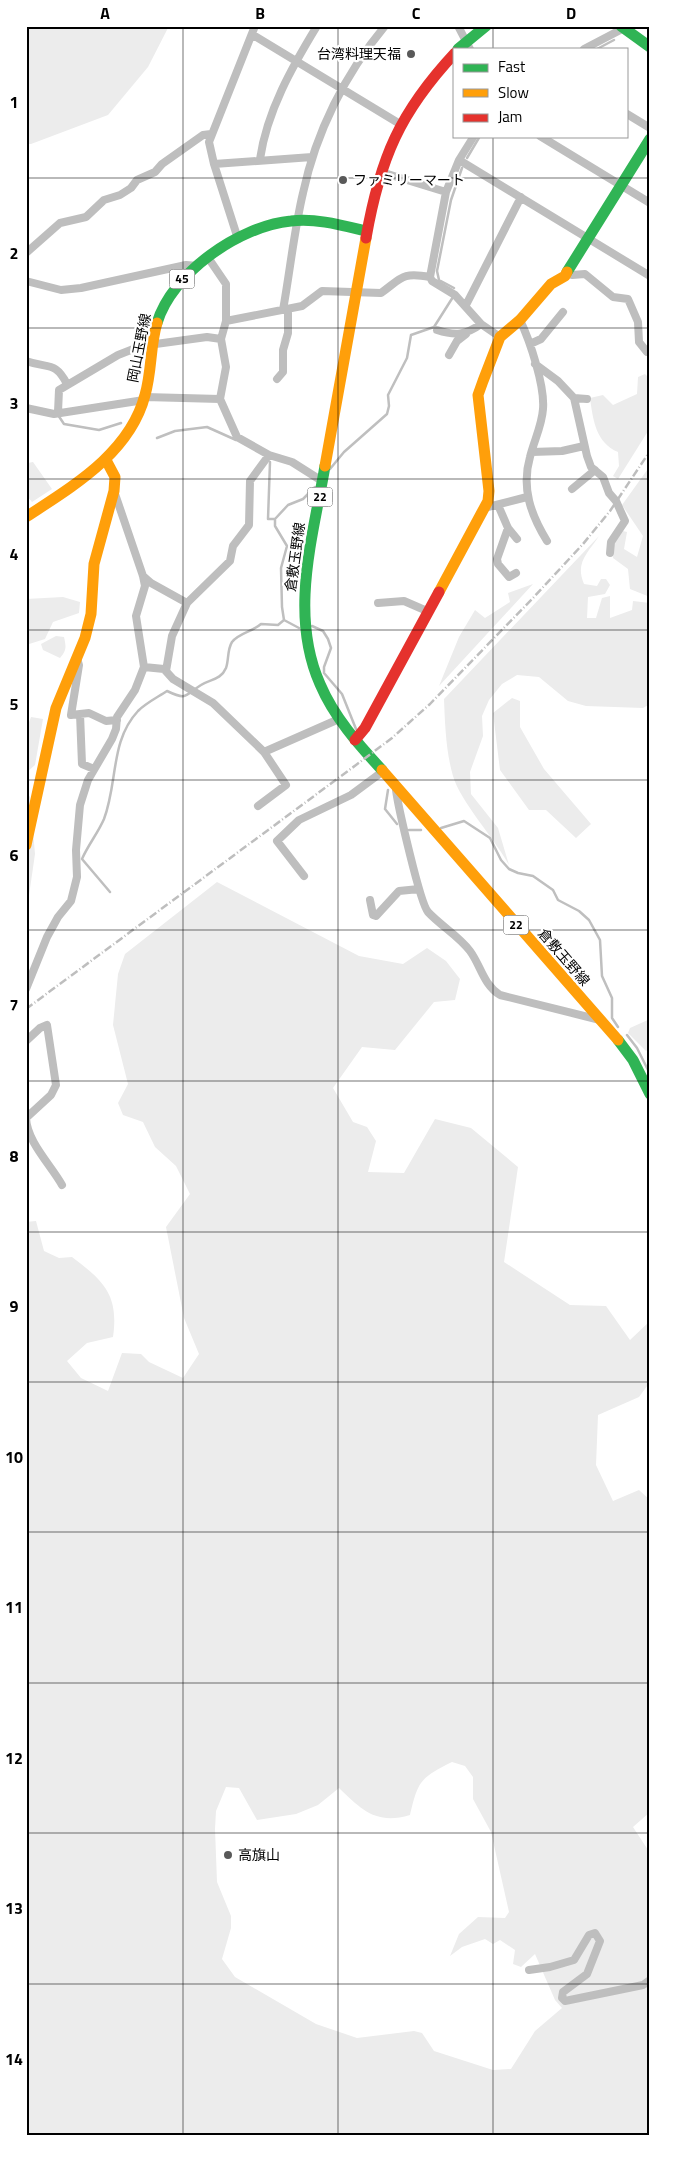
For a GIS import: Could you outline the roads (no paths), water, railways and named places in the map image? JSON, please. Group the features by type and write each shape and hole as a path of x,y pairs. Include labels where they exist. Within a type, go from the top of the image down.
{"main road":[{"path":"465,46 486,26"},
{"path":"624,27 650,48"},
{"name":"倉敷玉野線","path":"453,55 418,97 400,124 381,172 366,231 305,581 304,621 310,655 322,692 355,740 396,790 600,1020 633,1060 650,1094"},
{"path":"355,740 364,728 488,502 489,491 478,395 500,337 520,320 543,291 568,271 650,139"},
{"name":"岡山玉野線","path":"26,517 106,460 129,431 144,398 158,319 171,291 198,266 238,239 257,229 298,220 316,221 366,231"},
{"path":"26,845 56,708 85,638 91,614 94,564 114,491 115,477 106,460"}],"street":[{"path":"238,239 210,150 211,134 253,35 255,26"},
{"path":"260,159 272,114 296,61 317,26"},
{"path":"277,379 282,372 283,350 288,333 286,310 298,220 312,157 341,88 370,43 385,26"},
{"path":"458,26 465,46"},
{"path":"586,48 624,27"},
{"path":"253,35 400,124"},
{"path":"628,115 650,128"},
{"path":"26,254 60,223 86,217 104,200 120,195 131,188 137,180 155,172 162,164 203,135 211,134"},
{"path":"430,277 446,192 459,160 473,138"},
{"path":"543,138 650,203"},
{"path":"214,164 260,159 312,157"},
{"path":"459,160 650,276"},
{"path":"381,172 446,192"},
{"path":"466,305 522,197"},
{"path":"208,259 226,284 226,321 220,339 226,367 220,399 237,437 269,455 292,462 322,481"},
{"path":"26,281 70,290 186,265 198,266"},
{"path":"568,271 572,275 585,274 613,297 628,298 638,322 639,342 647,352 650,352"},
{"path":"226,321 302,306 322,291 356,294 380,293 396,280 414,274 430,277 432,281 455,295 482,324 500,337"},
{"path":"530,344 541,339 563,312"},
{"path":"520,320 530,344 544,406 542,420 529,460 527,497 532,513 547,541"},
{"path":"449,355 457,341 482,324"},
{"path":"437,330 448,334 470,332"},
{"path":"57,413 59,390 118,355 154,343 207,337 220,339"},
{"path":"26,361 41,367 56,367 60,370 67,384"},
{"path":"535,364 545,373 558,380 574,398 584,446 592,467 603,477 609,493 616,501 625,521 611,542 610,553"},
{"path":"26,408 57,413 144,398 220,399"},
{"path":"574,398 587,399"},
{"path":"532,452 562,451 584,446"},
{"path":"166,670 172,636 187,602 230,561 233,546 249,526 250,480 269,455"},
{"path":"572,489 596,470"},
{"path":"26,989 47,937 58,917 72,901 77,877 76,850 80,805 94,769 112,739 117,720 135,690 144,667 136,616 145,586 114,491"},
{"path":"484,508 527,497"},
{"path":"498,505 508,528 517,539"},
{"path":"508,528 497,559 498,564 509,577 516,573"},
{"path":"143,576 187,602"},
{"path":"378,603 404,601 427,611"},
{"path":"76,657 80,665 71,715 89,713 106,720 117,720"},
{"path":"144,667 166,670 173,679 213,703 264,752 286,785 258,806"},
{"path":"80,714 82,764 94,769"},
{"path":"264,752 339,719"},
{"path":"304,876 277,841 299,820 351,795 382,772"},
{"path":"396,790 400,816 426,910 468,948 491,989 500,995 600,1020"},
{"path":"370,900 373,915 376,916 399,891 419,888"},
{"path":"26,1041 40,1028 47,1025 56,1085 51,1095 26,1118 26,1125 38,1149 50,1164 62,1185"},
{"path":"529,1970 550,1967 574,1960 589,1935 596,1933 600,1941 591,1964 586,1974 563,1992 562,1998 565,2001 643,1985 650,1980"}],"waterway":[{"path":"599,48 614,40"},
{"path":"467,158 479,138"},
{"path":"454,288 439,280 437,271 451,200 462,168"},
{"path":"330,469 344,452 387,414 389,406 388,395 407,358 411,335 434,327 453,297"},
{"path":"58,415 64,424 99,430 121,423"},
{"path":"157,438 175,431 207,427 236,440"},
{"path":"270,462 268,519 275,519"},
{"path":"110,892 82,859 104,819 119,749 129,723 141,708 167,691 179,696 186,696 204,683 221,675 228,662 230,645 238,637 261,624 278,625 284,620 281,568 287,546 275,526 275,519 288,505 303,499 315,487"},
{"path":"284,620 299,628"},
{"path":"312,626 323,631 328,639 331,648 324,667 324,673 342,694 356,729"},
{"path":"388,790 385,809 397,824"},
{"path":"441,828 464,821 490,838 501,860 509,869 533,876 553,890 558,900 579,911 589,920 600,940 602,976 612,998 612,1018 618,1027"},
{"path":"409,830 421,830"},
{"path":"627,1035 637,1048 650,1074"}],"railway":[{"path":"26,1009 392,738 430,704 583,544 610,511 650,451"}],"place":[{"name":"台湾料理天福","path":"411,54"},
{"name":"ファミリーマート","path":"343,180"},
{"name":"高旗山","path":"228,1855"}]}
